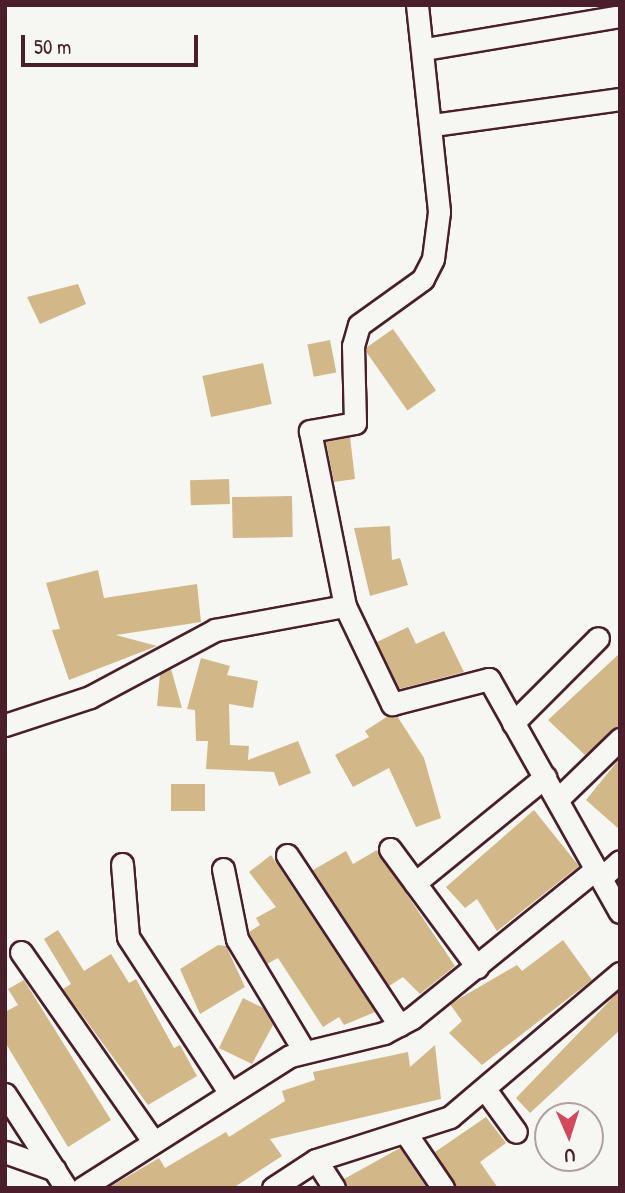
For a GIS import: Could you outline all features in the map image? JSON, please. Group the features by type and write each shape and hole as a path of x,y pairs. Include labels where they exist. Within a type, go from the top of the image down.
{"street":[{"path":"417,5 425,49 439,212 433,260 423,279 359,325 353,346 355,423 310,431 345,606 392,704 404,706 483,677 545,777 620,912"},
{"path":"425,49 620,16"},
{"path":"433,125 620,99"},
{"path":"5,725 90,697 215,630 345,606"},
{"path":"513,723 598,638"},
{"path":"556,800 620,739"},
{"path":"415,883 545,777"},
{"path":"390,849 477,967"},
{"path":"287,855 399,1025"},
{"path":"82,1188 229,1092 304,1051 399,1025 598,874 620,861"},
{"path":"122,864 128,937 229,1092"},
{"path":"223,869 237,939 304,1051"},
{"path":"21,952 152,1140"},
{"path":"273,1188 316,1160 450,1117 487,1092 620,973"},
{"path":"487,1092 516,1132"},
{"path":"5,1094 60,1179"},
{"path":"405,1132 443,1188"},
{"path":"5,1152 60,1179"},
{"path":"316,1160 334,1188"}],"building":[{"path":"78,284 86,304 40,324 27,297"},
{"path":"393,329 436,390 407,411 364,349"},
{"path":"330,340 336,372 314,377 307,344"},
{"path":"263,363 272,404 211,417 202,376"},
{"path":"350,437 355,479 334,482 326,442"},
{"path":"229,479 230,504 191,505 190,480"},
{"path":"292,496 293,537 233,538 232,497"},
{"path":"390,526 392,560 400,558 408,585 370,596 354,528"},
{"path":"98,570 104,598 197,584 201,622 116,635 157,646 69,680 52,630 60,629 46,583"},
{"path":"408,627 416,644 444,631 464,672 399,689 377,642"},
{"path":"620,653 620,726 585,755 548,720"},
{"path":"201,658 230,666 227,675 258,681 253,708 229,704 230,745 249,746 248,760 298,741 311,773 279,786 274,772 206,769 208,741 196,741 195,710 187,709"},
{"path":"171,669 182,708 157,706 160,674"},
{"path":"388,716 397,716 424,758 441,818 416,827 389,768 353,787 335,755 369,737 365,731"},
{"path":"620,758 620,830 586,800"},
{"path":"171,784 205,784 205,811 171,811"},
{"path":"534,810 579,866 497,931 477,899 465,908 446,887"},
{"path":"377,850 455,966 420,994 403,977 389,986 313,870 346,851 353,864"},
{"path":"271,855 375,1012 344,1025 339,1017 323,1027 278,958 267,964 249,932 260,925 256,918 276,907 249,872"},
{"path":"58,930 84,971 111,954 129,983 136,979 174,1048 180,1045 197,1076 148,1105 63,989 71,984 44,939"},
{"path":"563,940 592,980 482,1065 449,1033 462,1021 450,1004 517,965 522,971"},
{"path":"218,945 226,946 245,987 200,1014 180,969"},
{"path":"24,980 111,1120 68,1147 5,1042 5,1012 18,1005 8,989"},
{"path":"620,990 620,1030 542,1102 534,1102 534,1109 530,1113 516,1098"},
{"path":"243,998 263,1008 273,1025 252,1064 219,1048"},
{"path":"435,1045 441,1099 270,1139 282,1156 233,1188 108,1188 159,1158 165,1168 226,1132 229,1137 285,1101 282,1091 315,1080 313,1072 408,1052 410,1067"},
{"path":"486,1117 506,1143 480,1162 498,1188 456,1188 435,1152"},
{"path":"400,1148 427,1188 347,1188 344,1179"}]}
